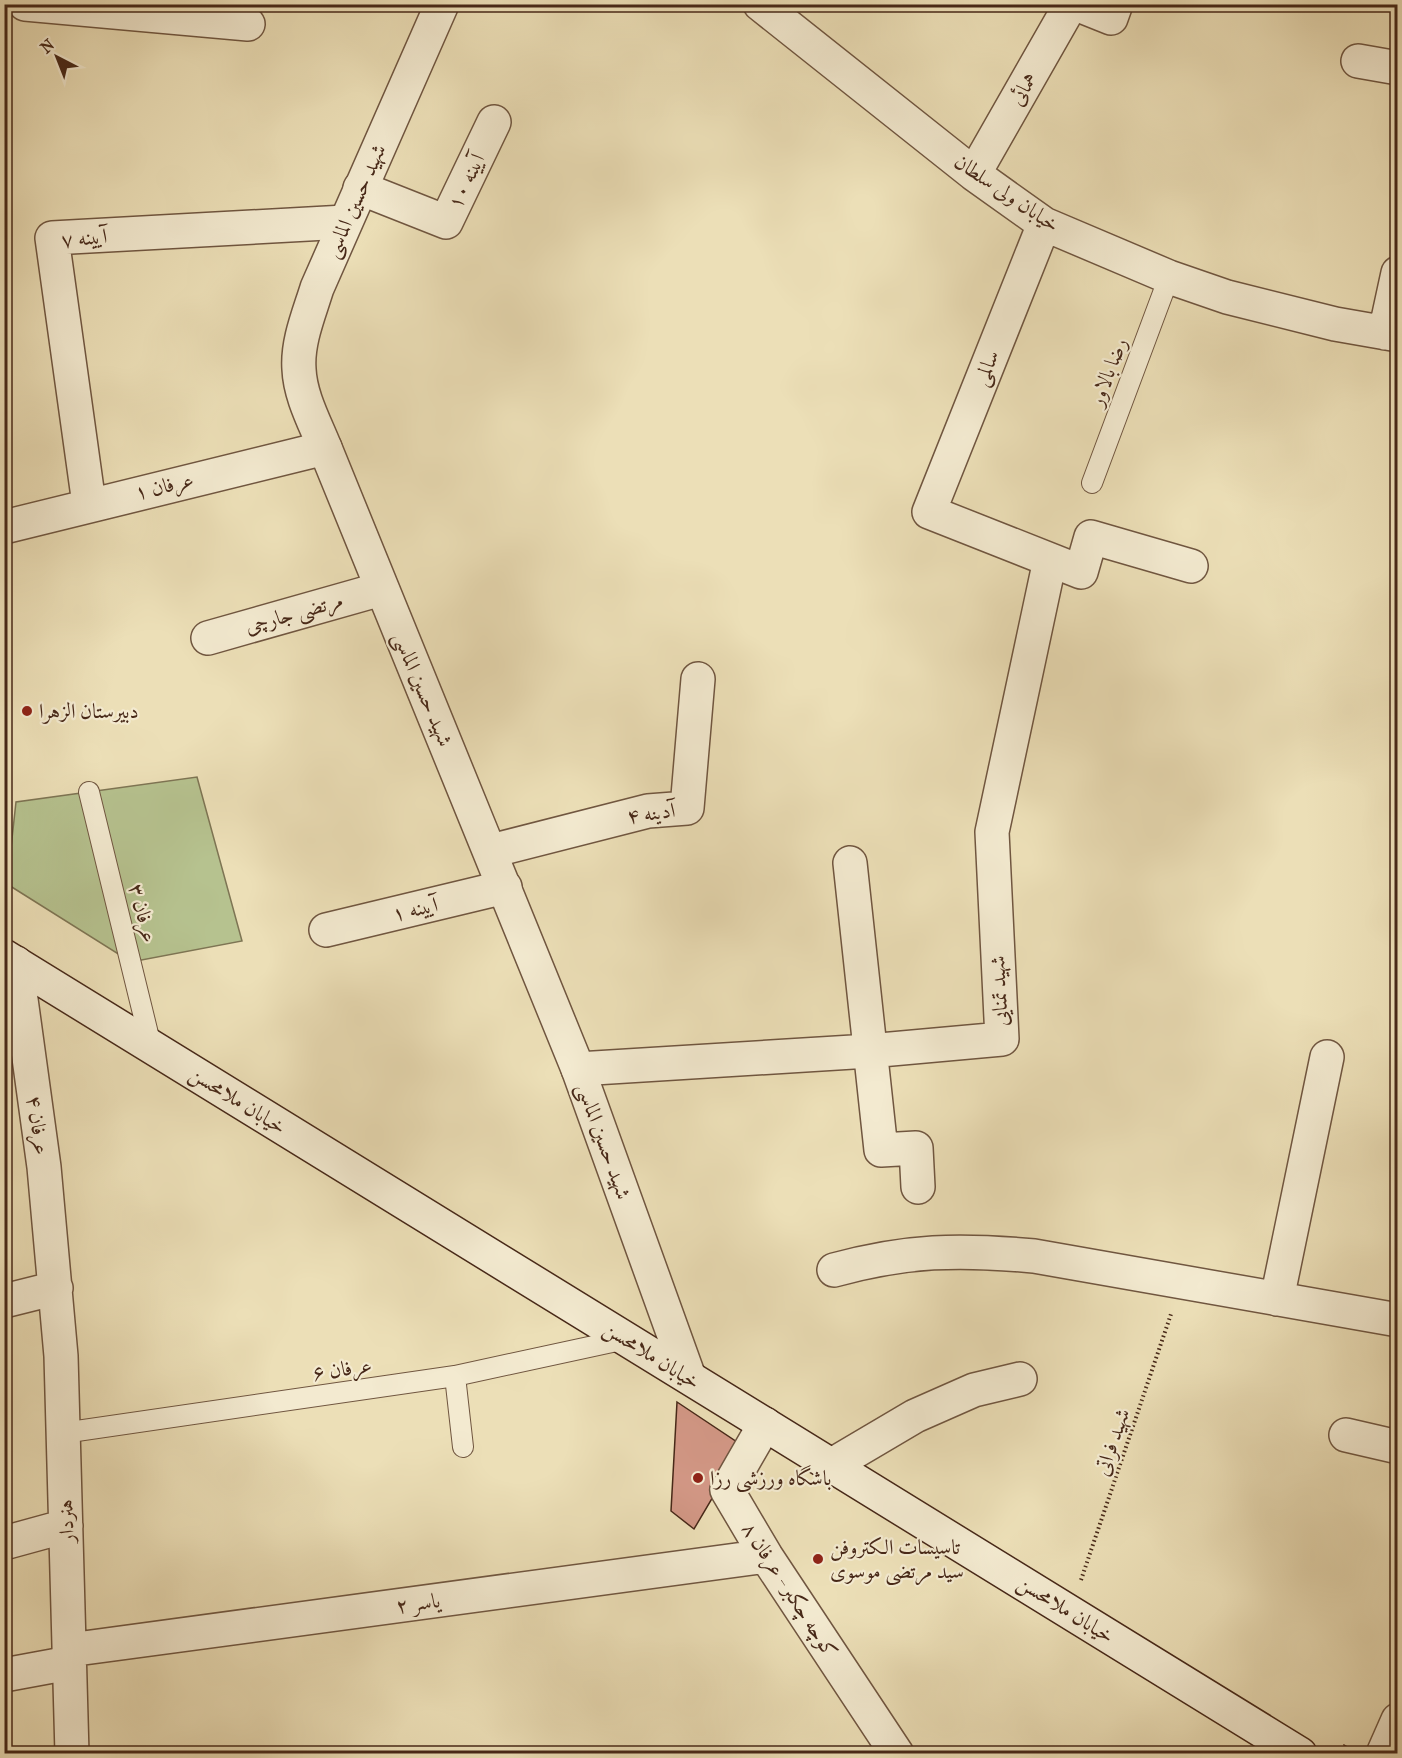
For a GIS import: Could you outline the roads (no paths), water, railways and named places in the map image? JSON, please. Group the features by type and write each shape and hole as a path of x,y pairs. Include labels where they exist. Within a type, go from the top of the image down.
{"street":[{"path":"25,4 248,24"},
{"name":"شهید حسین الماسی","path":"442,4 317,288 300,352 302,388 381,589 578,1069 689,1377"},
{"name":"خیابان ولی سلطان","path":"760,4 974,174 1044,224 1170,277 1227,297 1391,334"},
{"name":"همائی","path":"974,174 1071,4"},
{"path":"1076,4 1111,18 1116,4"},
{"path":"1358,61 1398,68"},
{"name":"آیینه ۱۰","path":"360,188 446,222 494,122"},
{"name":"آیینه ۷","path":"89,504 52,238 345,222"},
{"name":"سالمی","path":"1044,224 929,512 1050,560"},
{"path":"1391,334 1398,273"},
{"name":"عرفان ۱","path":"4,526 325,448"},
{"path":"1050,560 1081,572 1091,537 1191,566"},
{"name":"شهید تمنایی","path":"578,1069 869,1051 1002,1039 992,832 1050,560"},
{"name":"مرتضی جارچی","path":"208,638 381,589"},
{"name":"آدینه ۴","path":"490,851 648,811 687,808 698,679"},
{"path":"850,863 881,1150 916,1148 918,1187"},
{"name":"آیینه ۱","path":"326,930 505,887"},
{"name":"خیابان ملامحسن","path":"10,960 1300,1754"},
{"name":"عرفان ۴","path":"10,960 44,1167 56,1288"},
{"path":"1277,1299 1327,1057"},
{"path":"834,1270 882,1257 932,1252 984,1252 1034,1256 1398,1320"},
{"path":"4,1301 56,1288"},
{"name":"هنردار","path":"56,1288 63,1433 72,1754"},
{"path":"832,1465 915,1416 974,1389 1020,1379"},
{"name":"کوچه چکبر - عرفان ۸","path":"765,1424 727,1490 766,1556 897,1754"},
{"path":"1346,1435 1398,1447"},
{"path":"4,1543 66,1526"},
{"name":"یاسر ۲","path":"4,1675 69,1657 766,1556"},
{"path":"1383,1754 1398,1720"}],"lane":[{"name":"رضا بالاور","path":"1092,483 1170,277"},
{"name":"عرفان ۳","path":"89,792 151,1046"},
{"name":"عرفان ۶","path":"63,1433 455,1376 626,1339"},
{"path":"455,1376 463,1447"}],"place":[{"name":"دبیرستان الزهرا","path":"27,711"},
{"name":"باشگاه ورزشی رزا","path":"698,1478"},
{"name":"تاسیسات الکتروفن سید مرتضی موسوی","path":"818,1559"}]}
